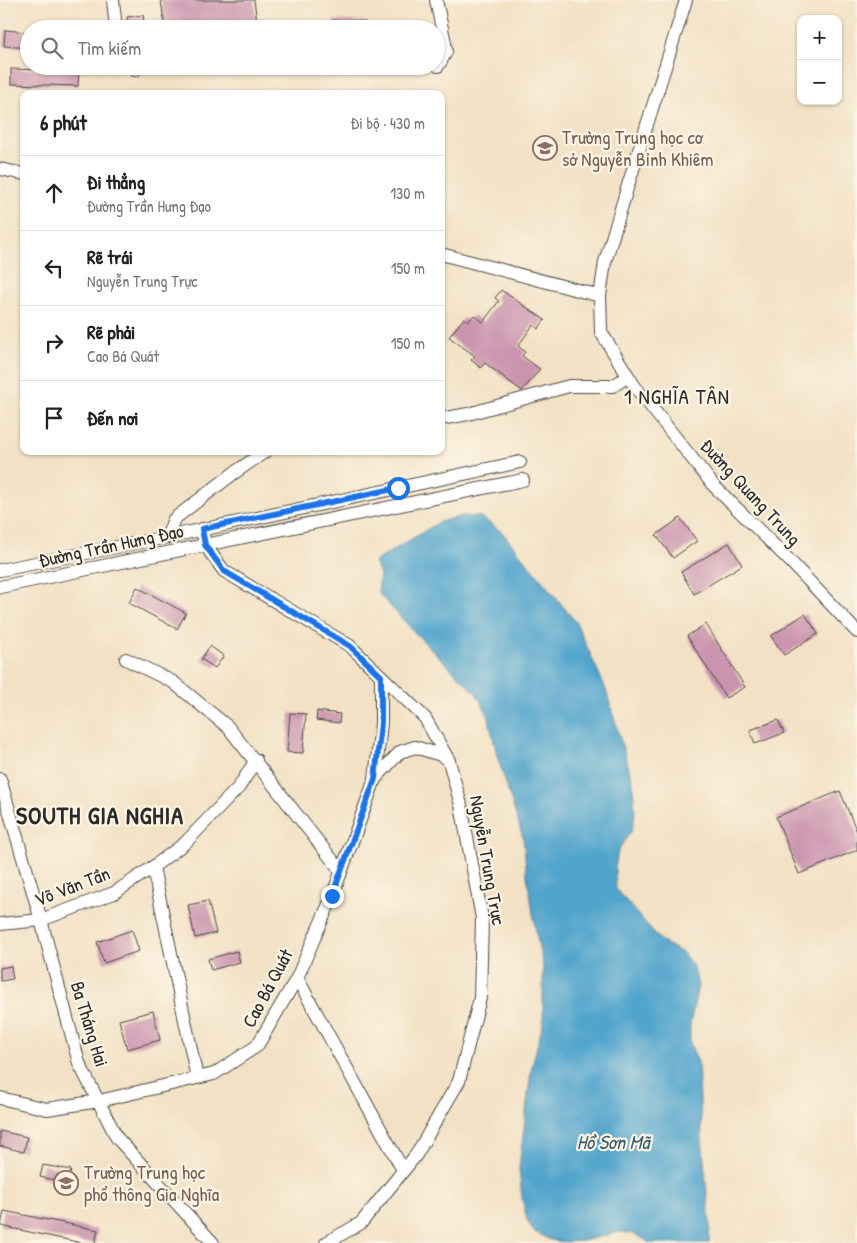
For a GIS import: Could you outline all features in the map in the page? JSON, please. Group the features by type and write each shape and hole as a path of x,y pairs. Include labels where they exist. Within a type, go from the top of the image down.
{"street":[{"path":"113,0 115,20"},
{"path":"436,0 440,20"},
{"name":"Đường Quang Trung","path":"686,0 605,262 600,296 601,332 633,384 714,486 789,560 857,632"},
{"path":"0,169 20,173"},
{"path":"445,255 600,296"},
{"path":"445,418 468,414 569,386 612,386 628,376"},
{"path":"167,537 174,519 260,455"},
{"name":"Đường Trần Hưng Đạo","path":"0,570 167,537 520,462"},
{"name":"Đường Trần Hưng Đạo","path":"0,587 523,480"},
{"path":"398,488 401,505"},
{"path":"202,529 205,545"},
{"name":"Nguyễn Trung Trực","path":"205,545 224,571 350,646 425,718 450,761 461,805 482,918 480,998 459,1081 416,1155 361,1223 326,1243"},
{"path":"126,659 173,682 228,727 256,760 341,871"},
{"name":"Cao Bá Quát","path":"0,1098 47,1109 99,1101 214,1074 257,1046 297,978 332,896 375,779 381,723 381,676"},
{"name":"Cao Bá Quát","path":"375,779 400,752 415,747 441,755 450,761"},
{"name":"Võ Văn Tần","path":"0,924 41,920 114,893 185,843 239,787 256,760"},
{"name":"Ba Tháng Hai","path":"0,779 41,920 79,1063 117,1138 212,1242"},
{"path":"153,867 198,1078"},
{"path":"297,978 403,1170"}],"water":[{"name":"Hồ Sơn Mã","path":"462,516 481,517 503,533 576,622 605,687 633,782 635,814 632,830 618,851 615,868 616,889 662,942 683,953 694,968 698,986 690,1024 690,1043 698,1062 702,1138 710,1225 709,1243 649,1243 634,1234 619,1232 582,1241 565,1242 551,1240 534,1232 527,1220 522,1199 519,1168 531,1070 543,1023 543,965 527,877 523,838 497,756 488,715 476,693 378,593 380,574 374,562 439,522"}],"building":[{"path":"161,0 254,0 257,20 164,20"},
{"path":"143,15 144,20 127,20 127,17"},
{"path":"5,30 20,31 20,47 4,46"},
{"path":"11,69 20,69 20,75 79,75 78,86 11,84"},
{"path":"501,290 545,320 538,329 533,325 518,346 525,352 522,356 540,369 522,391 485,363 481,368 471,360 475,356 449,337 464,318 469,321 474,315 483,322 499,301 495,298"},
{"path":"680,518 697,541 673,558 656,535"},
{"path":"729,543 742,565 694,594 681,572"},
{"path":"137,587 186,613 177,629 129,603"},
{"path":"805,614 818,634 784,655 771,636"},
{"path":"706,624 745,687 726,698 687,636"},
{"path":"210,646 224,656 215,668 201,659"},
{"path":"317,711 340,714 339,723 316,720"},
{"path":"290,713 306,714 303,753 287,752"},
{"path":"778,720 784,733 755,744 750,730"},
{"path":"840,791 857,832 857,850 799,874 776,817"},
{"path":"208,901 216,933 195,938 188,905"},
{"path":"132,930 139,951 104,963 97,942"},
{"path":"237,951 240,962 211,970 208,959"},
{"path":"11,966 13,979 0,981 0,968"},
{"path":"153,1011 160,1040 127,1049 119,1020"},
{"path":"0,1131 27,1137 24,1152 0,1146"},
{"path":"43,1165 71,1170 68,1183 40,1177"},
{"path":"4,1211 98,1230 95,1243 82,1243 1,1226"}],"place":[{"name":"Trường Trung học cơ sở Nguyễn Bỉnh Khiêm","path":"545,148"},
{"name":"Trường Trung học phổ thông Gia Nghĩa","path":"66,1183"}],"district":[{"name":"1 NGHĨA TÂN","path":"677,396"},
{"name":"SOUTH GIA NGHIA","path":"100,815"}],"route":[{"path":"332,896 375,779 381,723 381,676 350,646 224,571 205,545 202,529 398,488"}]}
